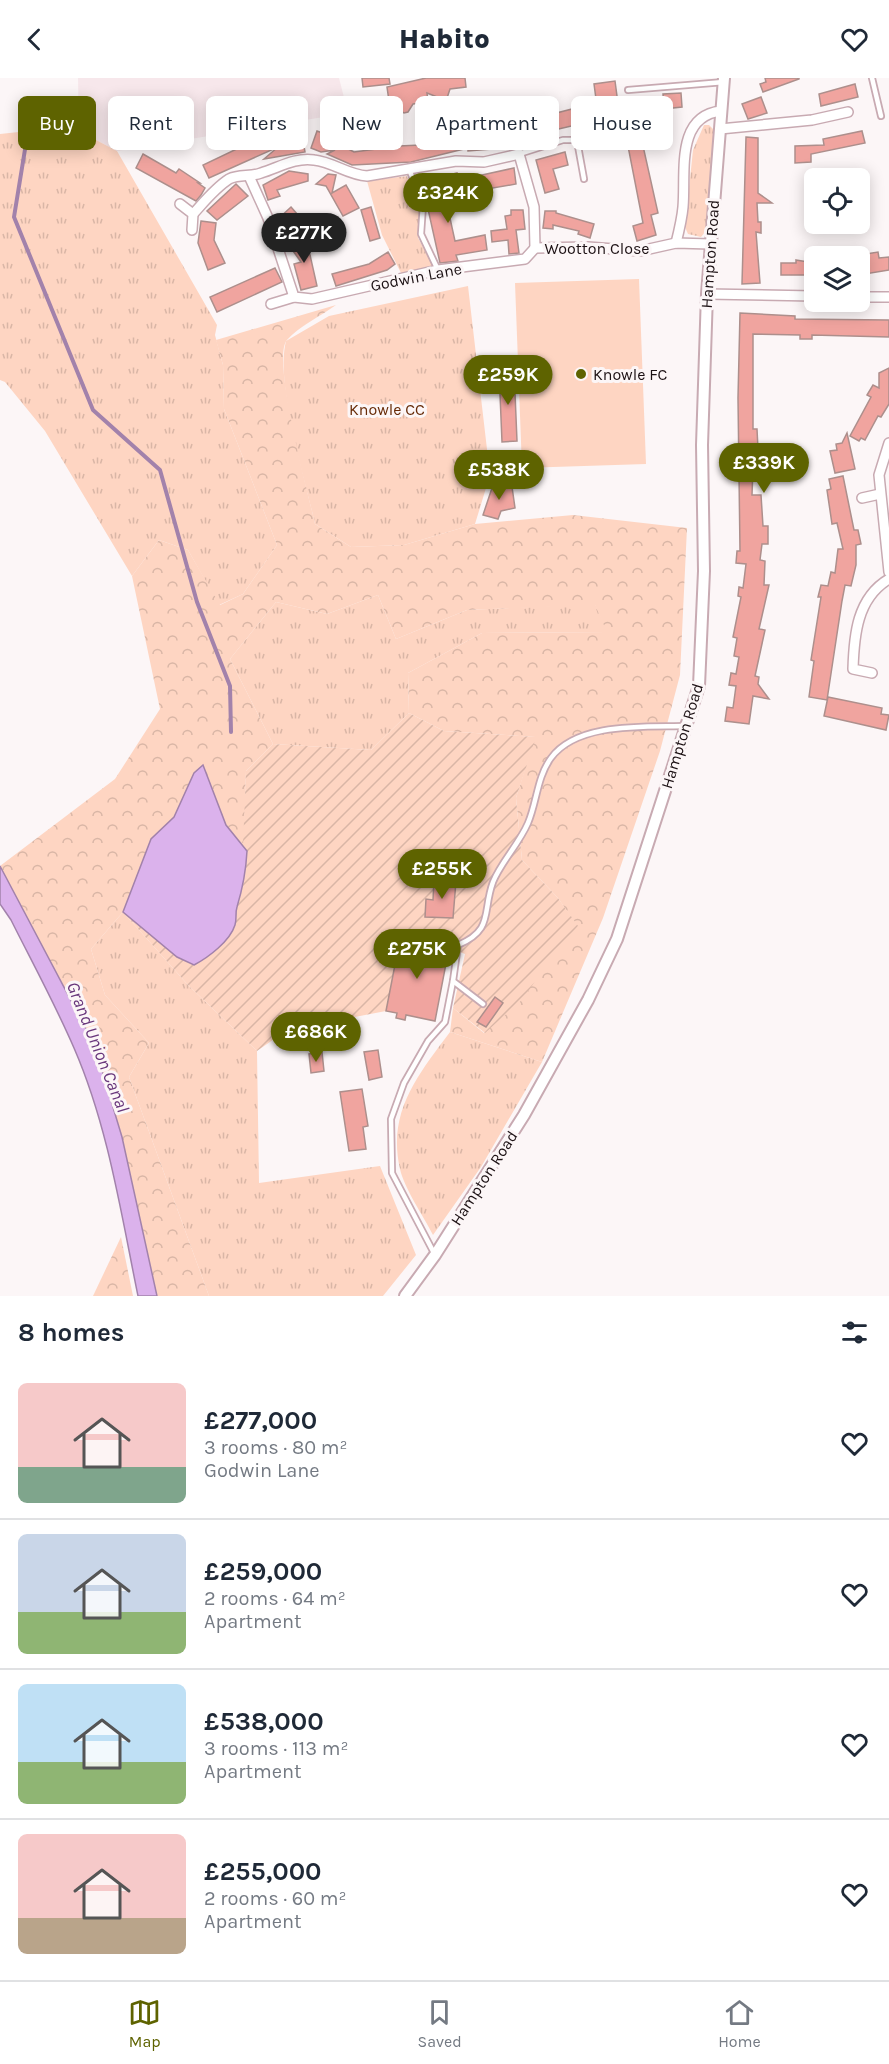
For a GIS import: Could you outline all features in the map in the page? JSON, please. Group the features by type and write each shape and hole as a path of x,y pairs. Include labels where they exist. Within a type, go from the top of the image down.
{"street":[{"name":"Hampton Road","path":"405,1296 435,1255 524,1115 588,1000 617,939 688,726 699,686 704,571 702,445 707,294 724,80"},
{"name":"Hampton Road","path":"676,243 683,208 684,150 697,120 708,112 721,111"},
{"path":"720,129 812,120 848,112"},
{"path":"192,230 193,214 214,191 231,178 249,176 280,164 313,159 336,166 353,175 366,176 456,161 484,162 519,154"},
{"name":"Wootton Close","path":"519,154 534,207 535,248 588,247 640,251 676,243 710,244"},
{"path":"249,176 268,218 294,297"},
{"path":"180,204 193,214"},
{"name":"Godwin Lane","path":"271,304 294,297 312,299 438,270 525,259 535,248"},
{"path":"707,294 804,296"},
{"path":"870,297 889,297"},
{"path":"889,442 879,475 889,572"},
{"path":"862,498 880,494"},
{"path":"872,673 853,669 854,639 867,597 876,586 889,579"}],"lane":[{"path":"872,78 881,116"},
{"path":"628,90 724,80"},
{"path":"519,154 563,140 574,140 578,146 584,179"},
{"path":"409,169 423,205 421,234 438,270"},
{"path":"435,1255 392,1173 391,1119 404,1083 428,1041 445,1022 458,945 479,933 488,915 494,882 520,842 533,812 541,776 550,759 576,739 615,728 688,726"},
{"path":"453,981 483,1004"}],"shaded area":[{"path":"78,78 339,78 344,96 320,96 320,118 308,120 308,96 206,96 206,136 194,138 194,96 108,96 108,146 96,140 96,96 78,96"},
{"path":"203,765 226,825 247,851 244,879 236,909 236,923 229,937 218,948 194,965 177,957 123,912 151,839 174,817 194,773"},
{"path":"0,866 94,1044 122,1137 157,1296 138,1296 112,1170 96,1108 59,1015 11,920 0,904"}],"green space":[{"path":"704,125 709,125 715,131 707,230 701,237 688,234 685,227 693,150"},
{"path":"18,132 18,150 96,150 96,140 108,146 108,150 117,151 217,325 215,335 223,365 224,409 277,545 243,594 219,605 188,550 159,540 132,576 45,431 5,382 0,380 0,134"},
{"path":"407,176 420,210 418,238 435,268 402,275 382,235 367,181"},
{"name":"Knowle FC","path":"639,279 646,464 522,468 515,283"},
{"name":"Knowle CC","path":"468,286 490,475 475,524 404,545 351,547 315,524 284,381 286,341 329,316"},
{"path":"336,305 292,335 287,340 283,352 287,398 315,524 351,547 404,545 475,524 573,515 687,528 680,675 660,751 603,918 542,1062 450,1032 453,1008 484,1033 577,926 558,898 522,860 516,798 535,737 444,731 409,713 408,673 482,633 607,632 595,605 467,610 396,639 378,595 327,614 276,602 230,659 273,744 246,771 244,847 226,825 203,765 194,773 174,817 151,839 123,912 91,949 105,995 149,1043 129,1077 209,1296 157,1296 122,1137 94,1044 0,866 115,779 160,709 132,576 159,540 188,550 220,605 243,594 277,545 224,409 223,365 216,340"},
{"path":"378,595 396,639 467,610 595,604 608,632 482,633 408,673 409,713 371,750 273,744 230,659 276,602 327,614"},
{"path":"409,713 444,731 536,737 516,798 522,860 558,898 578,926 552,956 523,999 485,1033 453,1008 465,954 449,948 401,939 386,1011 287,1030 257,1051 188,985 123,912 151,839 174,817 194,773 203,765 226,825 243,846 246,771 273,744 371,750"},
{"path":"123,912 188,985 257,1051 259,1183 380,1166 416,1255 383,1296 209,1296 129,1077 149,1043 105,995 91,949"},
{"path":"450,1032 542,1062 481,1167 433,1235 402,1177 397,1149 398,1130 408,1095"},
{"path":"121,1237 133,1296 93,1296"}],"building":[{"path":"362,78 389,78 390,84 363,87"},
{"path":"426,78 465,78 466,87 450,89 448,96 434,96 427,93 427,96 415,96 415,104 408,112 404,113 403,96 388,96 387,87"},
{"path":"765,78 799,79 763,92 760,84 766,82"},
{"path":"615,81 617,96 596,96 594,84"},
{"path":"855,84 858,97 821,106 819,94"},
{"path":"681,93 682,107 673,108 673,96 663,96 663,94"},
{"path":"761,97 767,113 748,119 742,104"},
{"path":"571,109 571,126 559,129 559,112"},
{"path":"317,131 320,132 320,150 335,150 321,152 311,148"},
{"path":"862,131 865,143 811,154 811,162 795,163 795,146 824,145 823,139"},
{"path":"746,137 758,138 758,193 772,203 757,203 758,222 761,222 761,233 756,232 760,283 742,284"},
{"path":"415,145 415,150 460,150 411,162 352,165 327,154 335,150 354,152 403,150 403,146"},
{"path":"234,150 271,150 209,178 203,165"},
{"path":"274,150 305,150 305,152 264,159"},
{"path":"629,150 644,150 658,213 651,215 656,235 637,241 633,226 643,223"},
{"path":"565,152 568,165 553,169 559,189 545,193 536,160"},
{"path":"143,154 176,173 179,169 200,183 198,183 205,188 201,195 196,201 136,168"},
{"path":"514,168 516,184 470,192 468,178"},
{"path":"289,171 308,174 308,181 277,190 280,196 268,200 263,185"},
{"path":"457,173 459,183 436,188 442,210 448,209 455,241 485,235 487,250 456,255 458,261 440,263 422,182"},
{"path":"328,174 336,175 332,193 346,185 359,208 343,216 326,186 316,184"},
{"path":"236,184 248,196 217,220 207,211"},
{"path":"291,207 304,222 291,234 288,226 285,227 278,219"},
{"path":"371,207 380,238 370,241 361,210"},
{"path":"511,210 523,210 525,229 516,230 519,253 509,254 508,240 492,242 491,231 507,229 505,216 511,215"},
{"path":"545,211 556,211 556,213 594,224 590,238 578,234 579,231 553,225 553,229 543,228"},
{"path":"201,221 216,223 214,240 225,263 208,270 198,243"},
{"path":"300,235 308,246 317,286 301,290 294,264 301,262 288,244"},
{"path":"388,252 395,264 387,270 336,286 332,274 369,264"},
{"path":"878,252 879,258 889,257 889,270 870,273 870,253"},
{"path":"796,260 804,261 804,275 781,275 781,263 796,263"},
{"path":"275,268 282,282 217,312 210,297"},
{"path":"740,313 795,316 795,319 889,320 889,337 812,335 812,339 800,339 800,335 753,334 753,429 757,429 758,449 756,468 753,468 752,495 761,495 763,526 768,526 768,544 762,544 760,560 765,561 764,585 769,585 759,629 765,630 755,676 759,677 758,684 769,699 753,696 749,724 725,721 727,707 733,708 736,686 729,685 731,673 736,674 739,657 734,656 737,638 733,637 741,597 738,596 739,587 743,588 746,564 736,563 737,551 740,551 738,398"},
{"path":"889,368 889,404 881,417 878,416 865,440 861,438 859,441 850,436 871,397 867,395 873,385 879,388 879,373"},
{"path":"514,369 517,441 502,442 499,370"},
{"path":"847,433 855,469 835,473 830,451 837,450 836,444 842,443"},
{"path":"843,476 854,530 858,530 861,544 856,545 856,565 851,586 845,585 827,700 809,697 814,661 811,660 821,585 828,586 831,572 835,573 838,549 843,549 837,523 832,524 827,490 831,489 829,479"},
{"path":"494,482 508,488 512,487 515,508 501,511 498,519 483,515"},
{"path":"828,697 882,708 881,714 889,715 886,730 824,716"},
{"path":"434,880 456,881 453,918 425,917 426,899 433,900"},
{"path":"400,939 449,948 435,1021 406,1015 405,1020 396,1018 397,1013 386,1011"},
{"path":"495,997 503,1003 486,1027 477,1022"},
{"path":"378,1050 382,1077 369,1080 364,1052"},
{"path":"322,1052 324,1071 311,1073 309,1054"},
{"path":"362,1089 368,1126 363,1127 366,1149 349,1151 340,1092"}],"waterway":[{"path":"25,150 14,217 93,410 160,470 197,602 230,686 231,732"}],"place":[{"name":"Knowle FC","path":"581,374"}],"water label":[{"name":"Grand Union Canal","path":"98,1047"}]}
